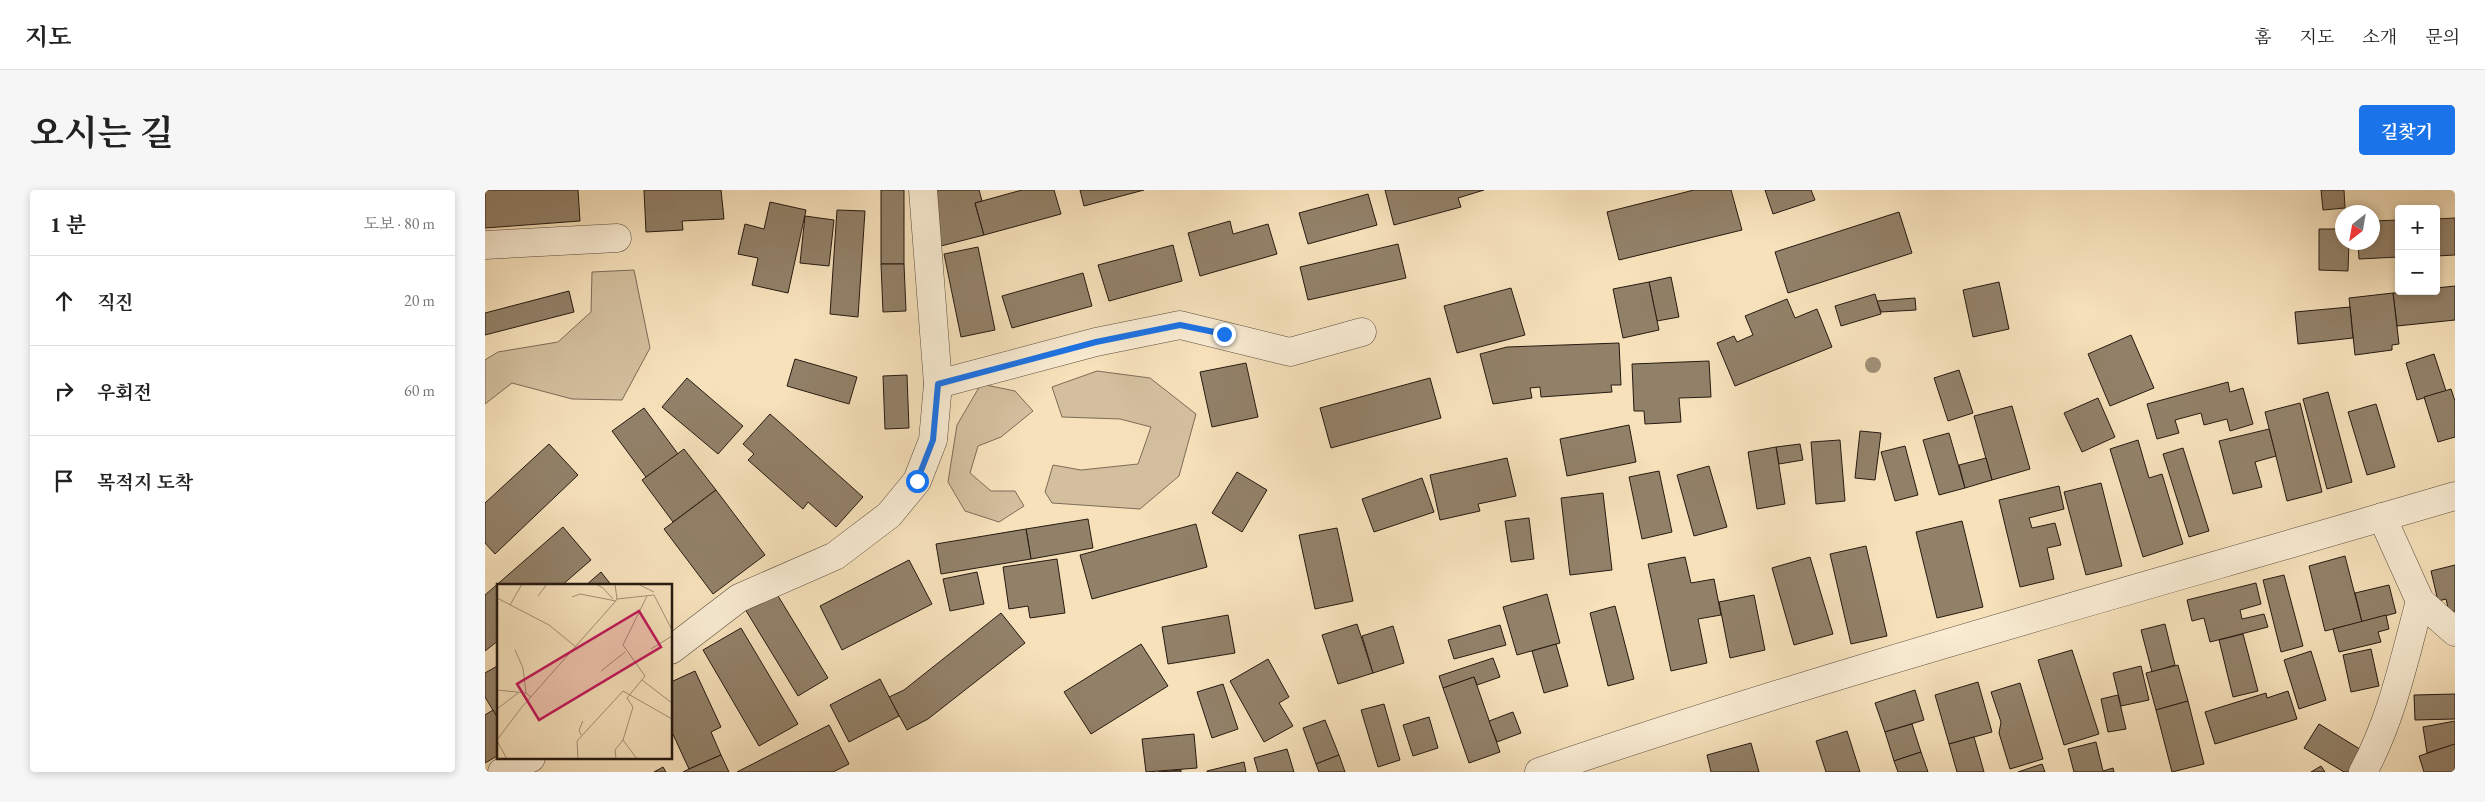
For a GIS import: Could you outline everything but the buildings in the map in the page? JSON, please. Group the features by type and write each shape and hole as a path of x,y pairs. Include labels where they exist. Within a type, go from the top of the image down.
{"street":[{"path":"673,648 739,598 835,556 889,515 917,481 933,440 938,384 923,190"},
{"path":"485,245 617,238"},
{"path":"938,384 1096,342 1180,325 1290,352 1362,332"},
{"path":"1539,772 1614,746 1948,644 2455,496"},
{"path":"2382,517 2420,601 2455,632"},
{"path":"2363,772 2376,748 2391,711 2420,601"},
{"path":"502,772 527,760"}],"shaded area":[{"path":"634,270 650,348 622,400 572,399 512,383 485,404 485,360 498,352 558,342 591,312 592,272"},
{"path":"1097,371 1150,378 1196,414 1179,476 1140,509 1052,503 1045,492 1053,465 1081,470 1138,464 1151,427 1120,419 1062,417 1052,387"},
{"path":"981,384 1015,391 1033,411 1001,437 978,446 970,473 991,491 1015,491 1024,506 999,522 965,511 948,482 957,425"}],"route":[{"path":"917,481 933,440 938,384 1096,342 1180,325 1224,334"}]}
